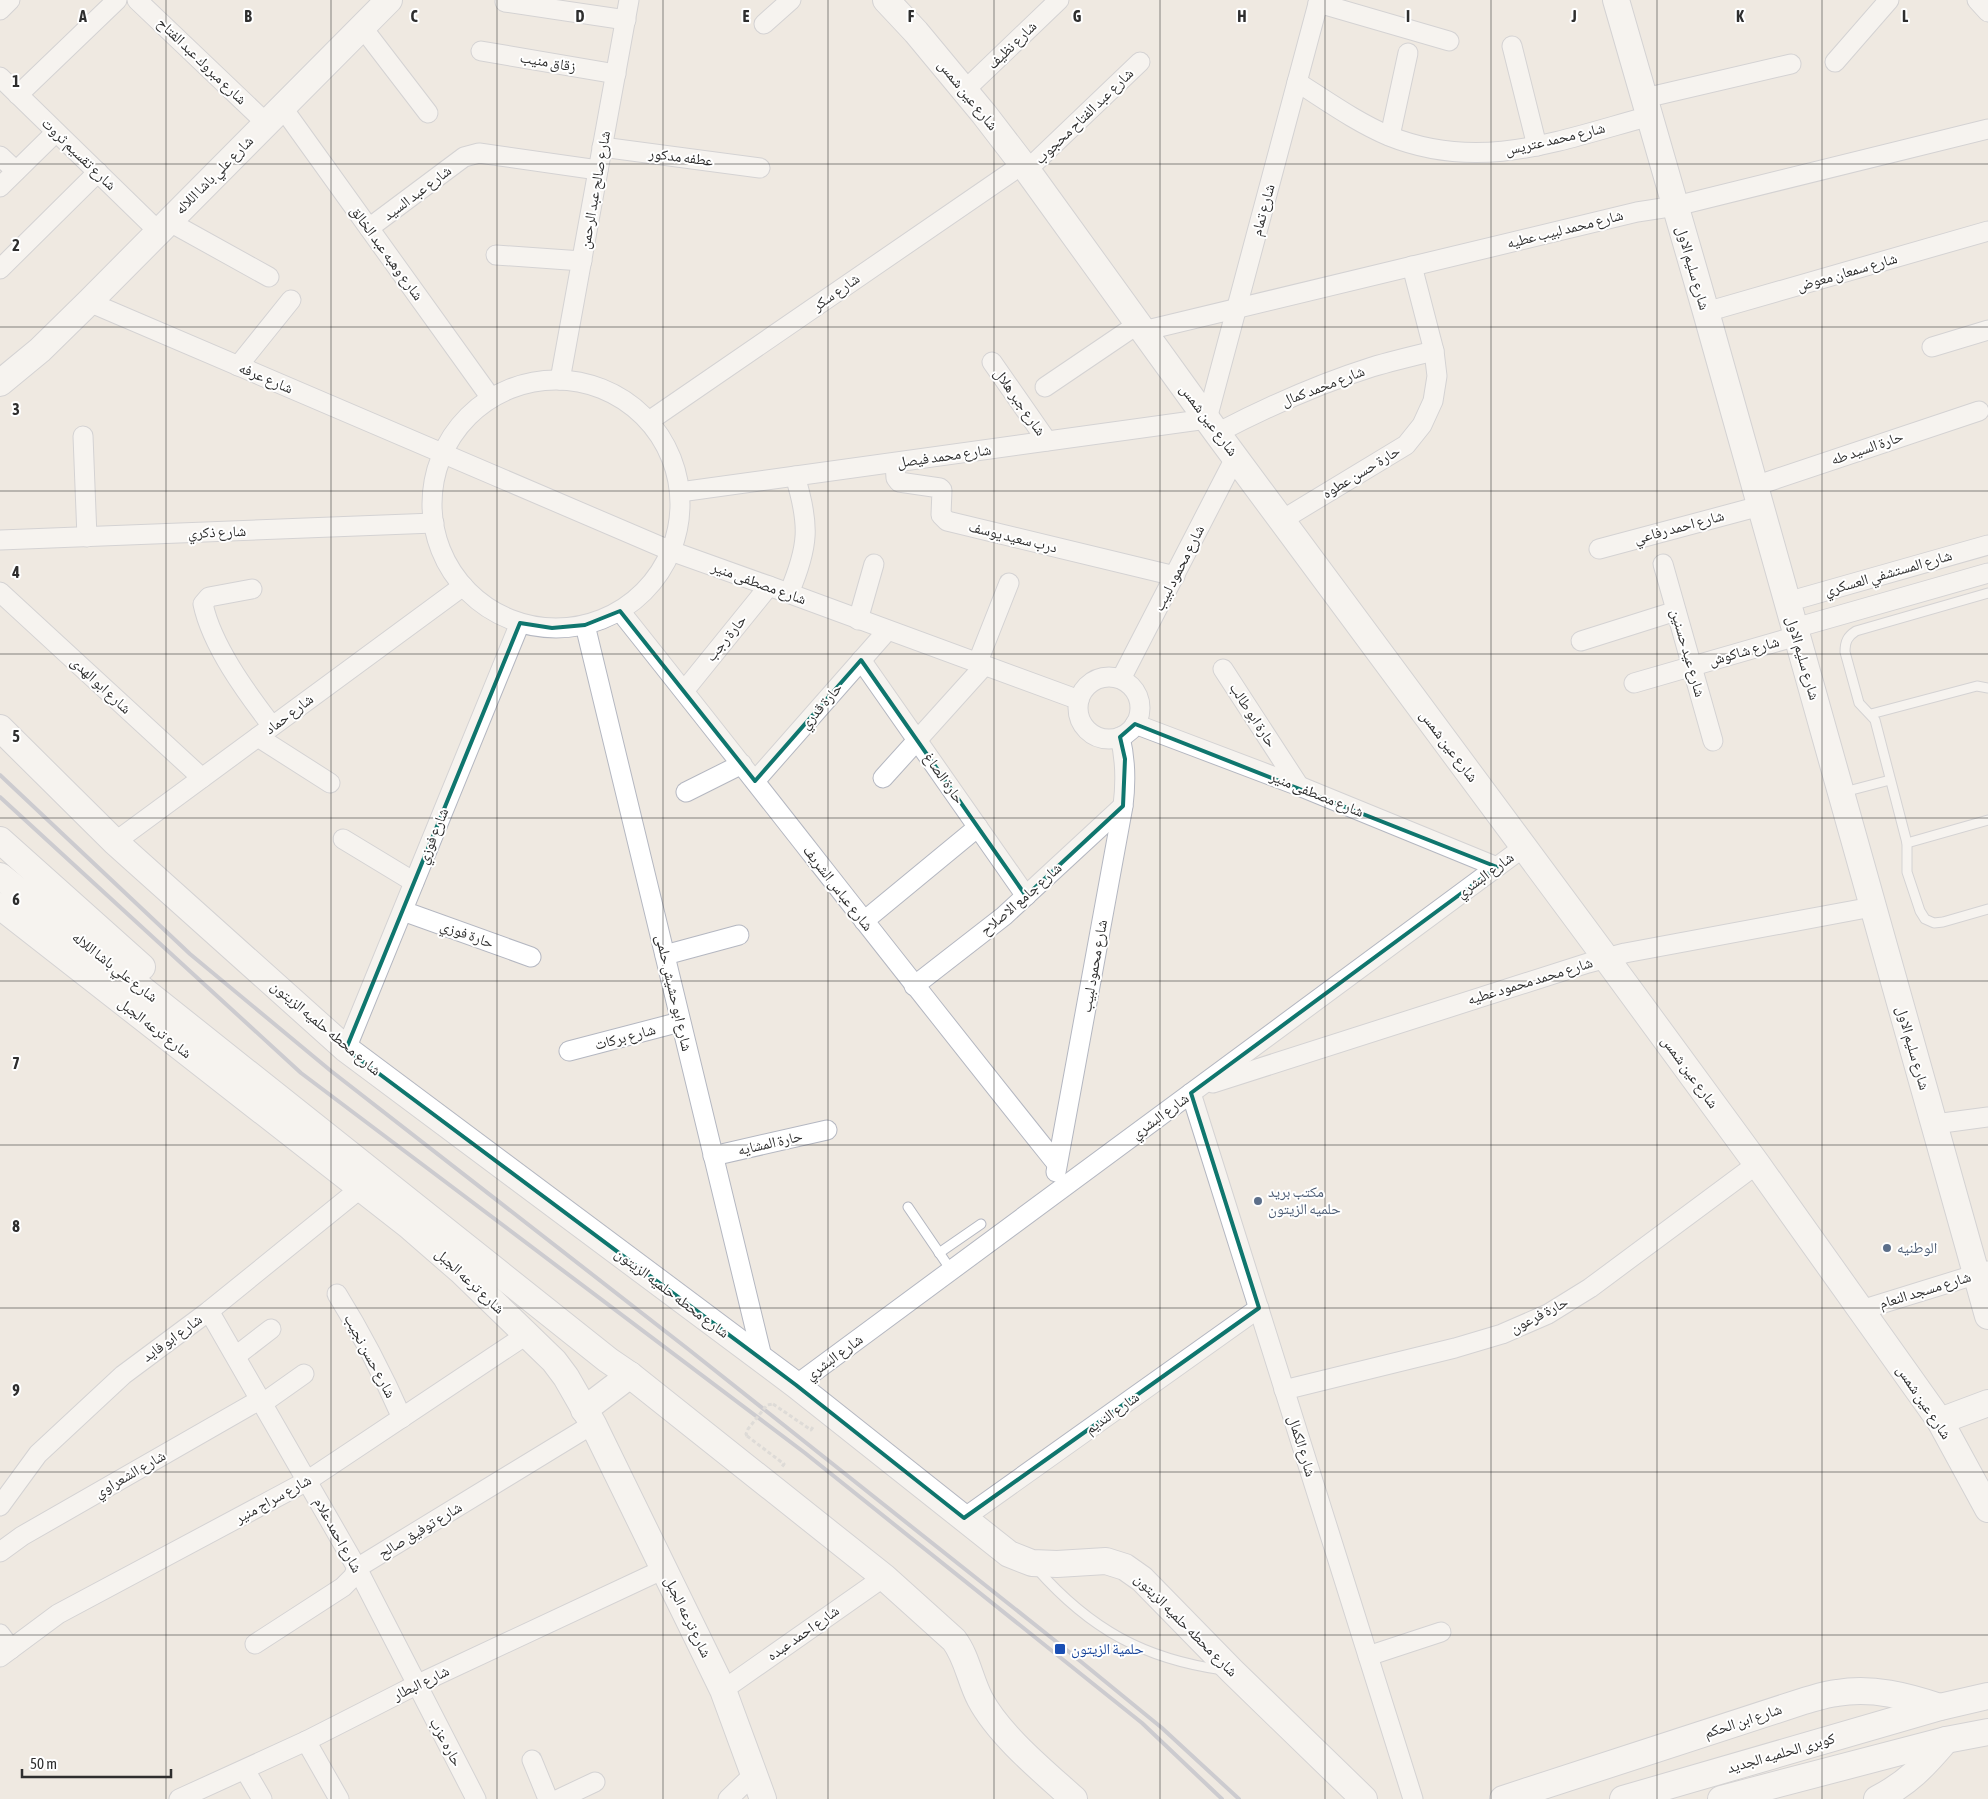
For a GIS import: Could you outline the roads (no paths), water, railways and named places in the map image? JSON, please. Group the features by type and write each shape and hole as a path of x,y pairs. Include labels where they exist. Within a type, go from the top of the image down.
{"street":[{"path":"0,10 10,0"},
{"path":"7,90 117,0"},
{"name":"شارع علي باشا اللاله","path":"0,391 389,0"},
{"name":"شارع صالح عبد الرحمن","path":"560,380 629,0"},
{"path":"764,24 791,0"},
{"name":"شارع عين شمس","path":"886,0 916,32 1025,167 1140,328 1757,1164 1940,1421 1988,1509"},
{"name":"شارع نظيف","path":"964,91 1059,0"},
{"name":"شارع سليم الاول","path":"1616,0 1706,312 1872,907 1935,1124 1982,1272 1988,1316"},
{"path":"1835,62 1889,0"},
{"path":"1977,0 1988,12"},
{"path":"1318,1 1449,41"},
{"name":"شارع تمام","path":"1212,426 1238,308 1318,1"},
{"name":"شارع مبروك عبد الفتاح","path":"144,2 274,115"},
{"path":"505,2 626,20"},
{"path":"362,27 428,113"},
{"path":"1512,46 1537,146"},
{"name":"زقاق منيب","path":"481,51 616,74"},
{"path":"1390,136 1408,53"},
{"name":"شارع عبد الفتاح محجوب","path":"1025,167 1140,62"},
{"name":"شارع محمد عتريس","path":"1297,82 1358,121 1390,136 1430,149 1468,154 1506,152 1537,146 1648,107 1791,64"},
{"name":"شارع تقسيم ثروت","path":"7,90 56,132 98,172 163,226 269,276"},
{"name":"شارع وهبه عبد الخالق","path":"274,115 370,228 491,398"},
{"name":"شارع محمد لبيب عطيه","path":"1140,328 1238,308 1637,212 1676,206 1988,129"},
{"path":"0,187 56,132"},
{"name":"عطفه مدكور","path":"602,147 760,168"},
{"name":"شارع عبد السيد","path":"370,228 464,158 479,154 598,170"},
{"path":"0,156 16,171"},
{"name":"شارع سكر","path":"649,421 1025,167"},
{"path":"0,269 98,172"},
{"name":"شارع سمعان معوض","path":"1706,312 1988,231"},
{"path":"496,256 582,261"},
{"name":"حارة حسن عطوه","path":"1282,520 1406,445 1422,425 1433,401 1437,376 1434,351 1412,266"},
{"path":"238,366 291,300"},
{"name":"شارع عرفه","path":"89,302 443,454"},
{"path":"1045,387 1140,328"},
{"path":"1932,347 1988,330"},
{"name":"شارع علي باشا اللاله","path":"0,383 40,350"},
{"name":"شارع محمد كمال","path":"1212,426 1258,412 1314,388 1372,367 1434,351"},
{"name":"شارع جبر هلال","path":"992,362 1047,442"},
{"path":"560,380 593,385 600,388 623,399 649,421 664,442 675,466 680,492 677,532 671,551 650,585 620,611 585,625 552,628 520,623 492,610 463,586 444,557 434,523 432,500 435,476 443,454 461,426 472,414 491,398 513,388 536,382 560,380"},
{"name":"حارة السيد طه","path":"1757,496 1979,411"},
{"name":"شارع محمد فيصل","path":"680,492 1047,442 1212,426"},
{"path":"83,436 87,537"},
{"name":"شارع مصطفى منير","path":"443,454 671,551 1079,700"},
{"name":"شارع محمود لبيب","path":"1121,679 1236,456"},
{"name":"درب سعيد يوسف","path":"895,463 896,478 899,482 940,488 942,490 942,515 947,521 1175,576"},
{"path":"789,593 801,565 806,535 804,505 795,476"},
{"name":"شارع احمد رفاعي","path":"1599,549 1757,496"},
{"name":"شارع ذكري","path":"0,540 434,523"},
{"name":"شارع المستشفي العسكري","path":"1787,602 1988,544"},
{"path":"858,620 874,564"},
{"name":"شارع عيد حسنين","path":"1663,564 1713,741"},
{"name":"شارع المستشفي العسكري","path":"1796,632 1988,573"},
{"path":"883,778 981,665 1009,583"},
{"name":"شارع حماد","path":"115,842 463,586"},
{"name":"حارة رجب","path":"684,691 769,586"},
{"path":"252,589 209,597 203,604 217,640 249,696 265,731 330,783"},
{"name":"شارع ابو الهدى","path":"0,592 202,778"},
{"name":"شارع عباس الشريف","path":"620,611 756,781 914,986 1057,1164"},
{"path":"1581,641 1676,611"},
{"name":"شارع فوزي","path":"346,1049 520,623"},
{"name":"شارع ابو حشيش حلمى","path":"585,625 762,1361"},
{"name":"حارة قدري","path":"756,781 887,631"},
{"name":"شارع شاكوش","path":"1634,683 1796,632"},
{"name":"حارة الصاغ","path":"861,660 1026,896"},
{"name":"حارة ابو طالب","path":"1223,669 1299,786"},
{"path":"1112,677 1121,679 1129,684 1138,698 1140,707 1135,724 1129,732 1120,737 1111,739 1101,738 1085,728 1080,719 1079,700 1088,686 1095,680 1112,677"},
{"name":"شارع مصطفى منير","path":"1135,724 1299,786 1497,866"},
{"name":"شارع محطه حلميه الزيتون","path":"0,728 115,842 346,1049 796,1385 1009,1554 1032,1563 1057,1564 1106,1561 1125,1567 1142,1579 1232,1671 1364,1799"},
{"name":"شارع محمود لبيب","path":"1052,1195 1123,806 1126,782 1125,759 1120,737"},
{"path":"686,792 742,764"},
{"name":"شارع جامع الاصلاح","path":"914,986 1004,916 1123,806"},
{"path":"864,921 978,827"},
{"path":"343,839 414,882"},
{"path":"0,840 208,1023 298,1105 324,1132 608,1360 630,1375 884,1576 954,1640 961,1649 979,1698 996,1725 1070,1798"},
{"name":"شارع البشري","path":"796,1385 1524,847"},
{"name":"شارع علي باشا اللاله","path":"0,876 324,1132"},
{"name":"شارع ترعه الجبل","path":"0,906 362,1187 461,1271 554,1361 588,1417 723,1690 763,1799"},
{"name":"شارع محمد محمود عطيه","path":"1194,1090 1606,958 1872,907"},
{"name":"حارة فوزي","path":"403,911 531,957"},
{"path":"665,955 739,935"},
{"name":"شارع بركات","path":"569,1052 680,1022"},
{"name":"شارع الكمال","path":"1194,1090 1284,1390 1413,1799"},
{"path":"1935,1124 1988,1117"},
{"name":"حارة المشايه","path":"713,1156 826,1130"},
{"name":"حارة فرعون","path":"1284,1390 1502,1334 1548,1314 1590,1288 1757,1164"},
{"name":"شارع ابو فايد","path":"0,1506 38,1454 123,1375 209,1311 362,1187"},
{"name":"شارع مسجد النعام","path":"1861,1310 1982,1272"},
{"name":"شارع حسن نجيب","path":"337,1294 383,1375 402,1418"},
{"name":"شارع النديم","path":"964,1518 1259,1308"},
{"name":"شارع احمد علام","path":"209,1311 357,1568 416,1685"},
{"path":"236,1356 271,1329"},
{"name":"شارع سراج منير","path":"4,1647 58,1614 307,1481 526,1335"},
{"name":"شارع الشعراوي","path":"0,1552 22,1536 262,1401 304,1374"},
{"path":"588,1417 630,1375"},
{"path":"1940,1421 1988,1403"},
{"name":"شارع توفيق صالح","path":"255,1644 343,1587 353,1577 357,1568 588,1417"},
{"name":"شارع البطار","path":"179,1799 245,1770 416,1685 664,1569"},
{"name":"شارع احمد عبده","path":"723,1690 884,1576"},
{"path":"1368,1656 1441,1632"},
{"name":"حاره عزب","path":"416,1685 476,1799"},
{"name":"شارع ابن الحكم","path":"1502,1799 1804,1701 1838,1692 1872,1691 1907,1696 1940,1707"},
{"path":"1940,1707 1988,1696"},
{"name":"كوبرى الحلميه الجديد","path":"1622,1799 1940,1707"},
{"path":"1877,1799 1896,1789 1923,1767 1946,1740 1988,1732"},
{"name":"كوبرى الحلميه الجديد","path":"1721,1799 1946,1740"},
{"path":"306,1741 339,1799"},
{"path":"532,1760 548,1799"},
{"path":"245,1770 262,1799"},
{"path":"728,1799 754,1774"},
{"path":"559,1799 595,1782"}],"lane":[{"path":"1988,594 1856,630 1845,643 1845,652 1857,698 1861,707 1875,720 1907,843 1907,872 1920,911 1925,919 1934,923 1988,909"},
{"path":"1870,714 1976,686 1988,688"},
{"path":"1840,793 1890,780"},
{"path":"1907,843 1988,820"},
{"path":"908,1207 951,1270"},
{"path":"939,1253 981,1224"},
{"path":"1032,1563 1058,1592 1088,1618 1121,1639 1156,1655 1194,1666 1232,1671"}],"railway":[{"path":"0,775 190,954 331,1071 688,1349 1063,1647 1162,1728 1239,1799"},
{"path":"0,797 301,1073 805,1453 1142,1723 1222,1799"}],"place":[{"name":"مكتب بريد حلميه الزيتون","path":"1258,1201"},
{"name":"الوطنيه","path":"1887,1248"},
{"name":"حلمية الزيتون","path":"1060,1649"}]}
